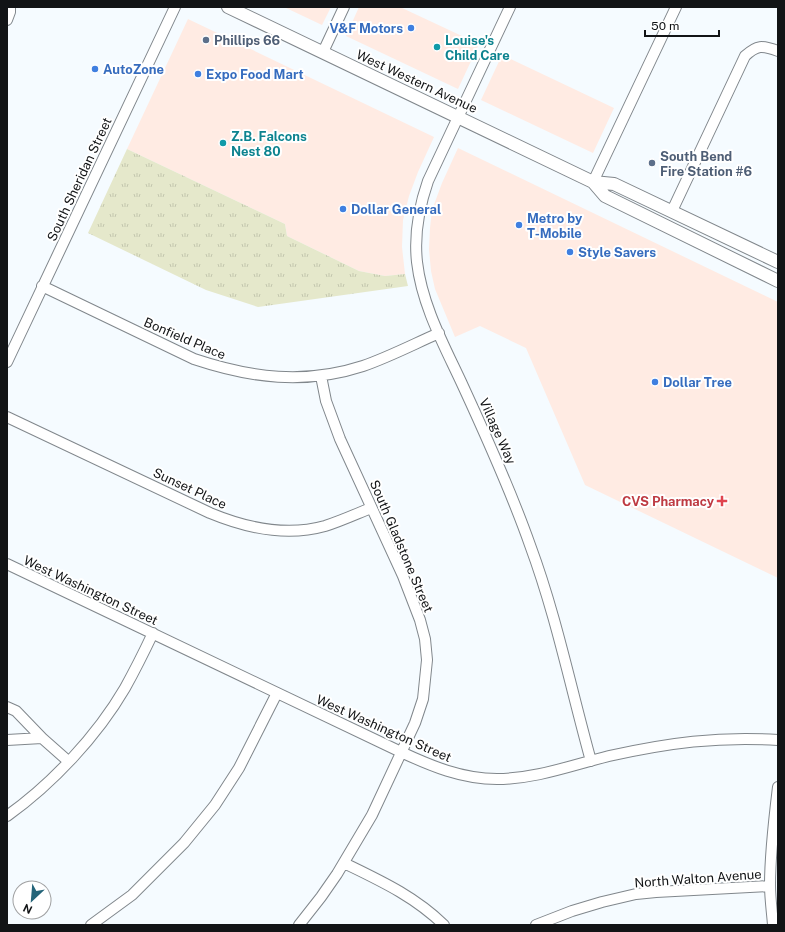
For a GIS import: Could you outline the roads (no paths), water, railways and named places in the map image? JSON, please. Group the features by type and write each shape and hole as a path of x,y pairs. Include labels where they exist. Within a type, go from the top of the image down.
{"main road":[{"name":"West Western Avenue","path":"228,7 593,182 614,184 778,262"},
{"name":"West Western Avenue","path":"593,182 605,196 778,281"}],"street":[{"path":"7,20 10,7"},
{"name":"South Sheridan Street","path":"7,362 174,7"},
{"path":"323,52 344,7"},
{"name":"Village Way","path":"510,7 428,181 417,223 417,262 421,283 429,309 493,451 531,545 549,602 591,761"},
{"path":"593,182 676,7"},
{"path":"672,211 745,56 753,48 762,46 778,50"},
{"name":"Bonfield Place","path":"42,286 194,359 220,368 275,378 321,376 363,366 439,333"},
{"name":"South Gladstone Street","path":"299,925 321,897 344,863 372,815 415,723 423,699 427,660 420,620 412,596 371,508 332,417 321,376"},
{"name":"Sunset Place","path":"7,417 210,513 245,526 284,530 305,529 323,526 371,508"},
{"name":"West Washington Street","path":"7,564 424,763 448,772 470,777 496,779 539,775 661,745 729,738 778,740"},
{"path":"7,816 29,799 68,761 95,731 112,708 136,668 153,633"},
{"path":"91,925 132,895 168,861 215,805 239,768 277,693"},
{"path":"7,707 16,711 42,738 68,761"},
{"path":"7,740 42,738"},
{"path":"773,925 770,886 773,824 778,787"},
{"path":"344,863 397,889 430,911 444,925"},
{"name":"North Walton Avenue","path":"536,925 572,911 636,894 770,886"}],"place":[{"name":"V&F Motors","path":"411,28"},
{"name":"Phillips 66","path":"206,40"},
{"name":"Louise's Child Care","path":"437,47"},
{"name":"AutoZone","path":"95,69"},
{"name":"Expo Food Mart","path":"198,74"},
{"name":"Z.B. Falcons Nest 80","path":"223,143"},
{"name":"South Bend Fire Station #6","path":"652,163"},
{"name":"Dollar General","path":"343,209"},
{"name":"Metro by T-Mobile","path":"519,225"},
{"name":"Style Savers","path":"570,252"},
{"name":"Dollar Tree","path":"655,382"},
{"name":"CVS Pharmacy","path":"722,501"}]}
